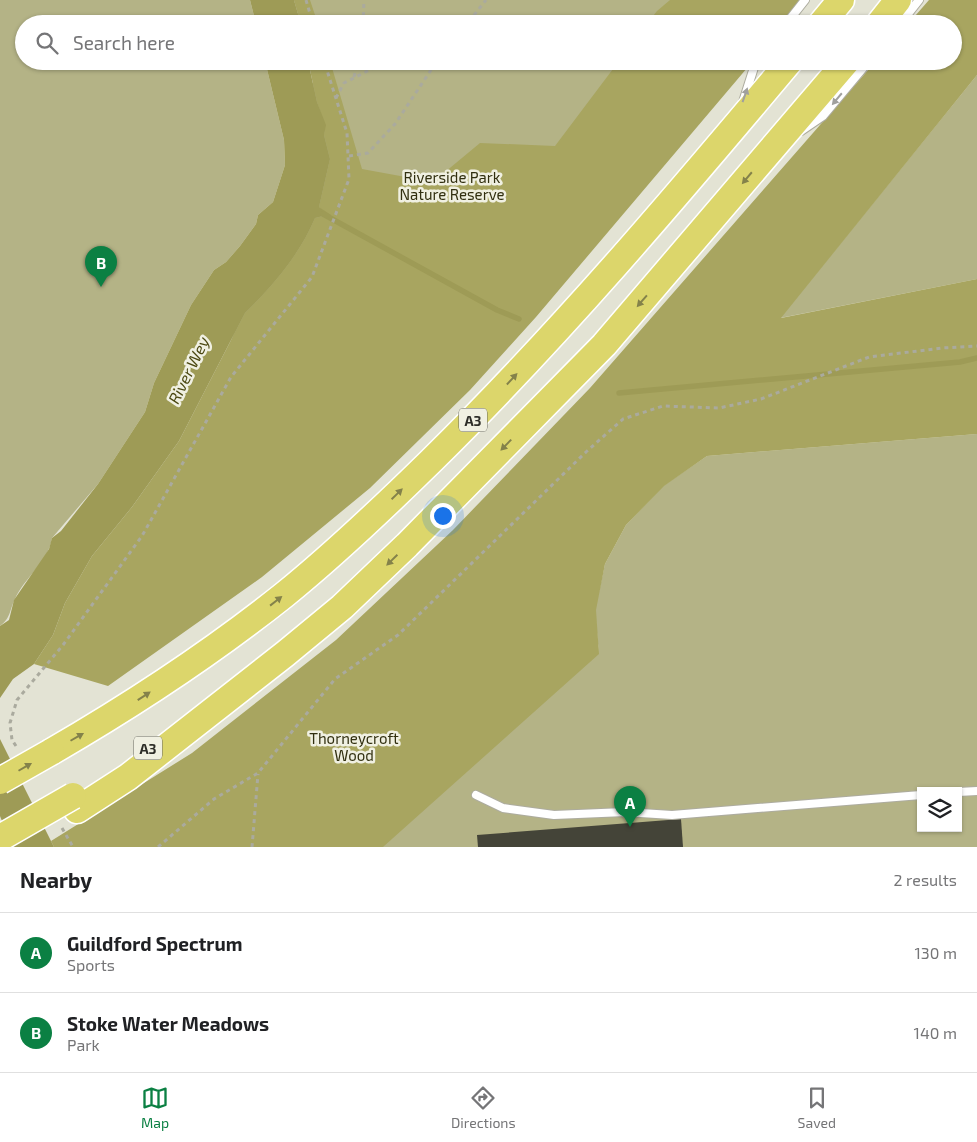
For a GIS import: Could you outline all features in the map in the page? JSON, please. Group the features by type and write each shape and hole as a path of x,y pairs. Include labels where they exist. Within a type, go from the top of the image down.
{"highway":[{"path":"828,15 841,0"},
{"path":"886,15 898,0"},
{"name":"A3","path":"0,781 148,694 244,626 325,560 372,518 485,408 552,337 644,234 782,70"},
{"name":"A3","path":"0,838 70,809 223,701 342,607 454,498 604,345 839,70"},
{"path":"18,847 70,809"}],"lane":[{"path":"793,15 805,0"},
{"path":"908,15 920,0"},
{"path":"734,128 753,70"},
{"path":"767,155 823,116 861,70"},
{"path":"962,792 977,791"},
{"path":"476,795 503,808 554,815 624,812 672,815 917,795"}],"path":[{"path":"306,0 310,15"},
{"path":"363,15 364,0"},
{"path":"474,15 486,0"},
{"path":"17,748 12,740 10,723 17,700 63,645 142,536 231,377 312,276 349,179 350,156 347,133 327,70"},
{"path":"354,78 356,70"},
{"path":"335,98 344,83 370,70"},
{"path":"350,156 368,153 395,124 431,70"},
{"path":"158,847 214,799 258,773 335,679 398,635 586,452 623,419 663,406 719,408 760,399 869,357 942,348 977,346"},
{"path":"252,847 258,773"},
{"path":"70,809 73,847"}],"green space":[{"path":"0,0 250,0 254,15 15,15 15,70 267,70 284,140 285,165 273,202 258,215 256,224 240,246 226,262 214,270 191,305 154,383 145,412 98,484 52,538 46,554 19,591 8,617 0,626"},
{"path":"294,0 761,0 750,15 298,15"},
{"path":"294,0 310,0 315,15 298,15"},
{"path":"670,0 804,0 792,15 654,15"},
{"name":"Thorneycroft Wood","path":"929,0 977,0 977,75 781,318 977,279 977,434 707,456 664,486 626,525 605,564 596,610 599,654 383,847 54,847 51,841 192,753 336,640 453,530 590,388 868,70 962,70 962,15 916,15"},
{"name":"Riverside Park Nature Reserve","path":"310,70 333,70 362,169 433,182 480,143 555,146 612,70 745,70 536,317 470,390 370,488 262,577 108,686 34,664 53,635 65,603 92,556 132,507 179,441 245,313 266,292 294,257 315,218 323,216 329,219 330,216 319,207 330,159 324,135 325,125 317,102"},
{"path":"311,70 699,70 229,348 314,80"},
{"path":"977,75 977,279 780,318"},
{"path":"977,434 977,847 151,847 576,476 599,654 595,610 605,564 626,525 663,486 707,456"}],"water":[{"path":"250,0 294,0 298,15 254,15"},
{"name":"River Wey","path":"267,70 310,70 317,102 326,125 324,135 330,159 319,207 331,215 329,219 323,216 315,218 294,257 266,292 245,313 179,441 132,507 92,556 65,603 53,635 34,664 13,679 0,698 0,626 9,620 14,600 49,549 52,538 61,531 98,484 145,412 154,383 191,305 214,270 226,262 240,246 256,224 258,215 273,202 285,165 284,140"},
{"path":"0,739 54,847 12,847 0,816"}],"building":[{"path":"681,819 683,847 478,847 477,835"}],"waterway":[{"path":"323,214 497,310 519,319"},
{"path":"619,393 960,362 977,358"}],"place":[{"name":"Stoke Water Meadows","path":"101,287"},
{"name":"Guildford Spectrum","path":"630,827"}]}
